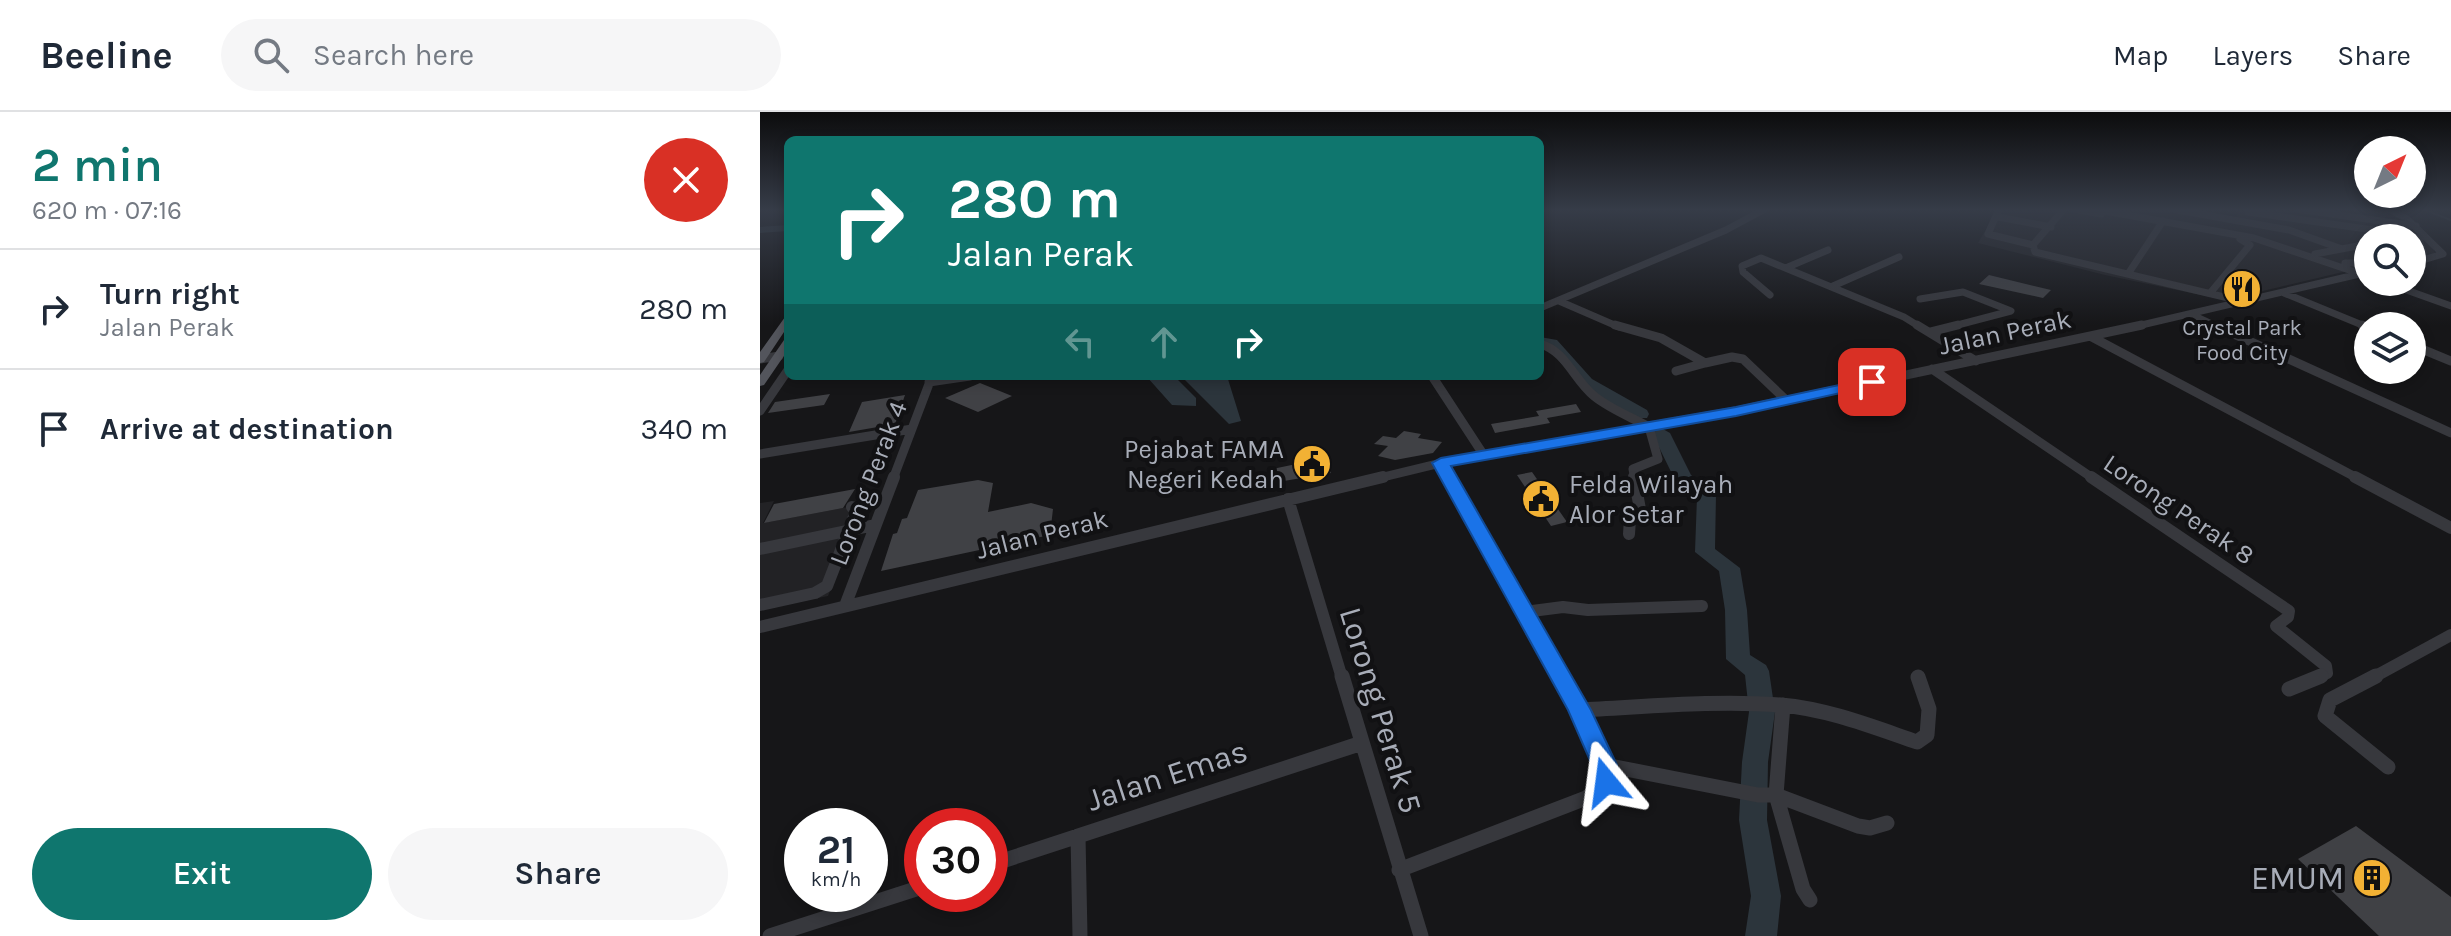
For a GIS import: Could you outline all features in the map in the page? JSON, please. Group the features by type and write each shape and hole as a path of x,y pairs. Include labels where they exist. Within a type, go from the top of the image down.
{"main road":[{"path":"761,356 784,325"},
{"path":"761,356 783,350"},
{"path":"760,383 783,350"}],"street":[{"path":"1544,307 1685,247"},
{"path":"2033,247 2043,255 2211,292 2243,302"},
{"path":"2128,274 2146,247"},
{"path":"2211,292 2248,247"},
{"path":"2290,247 2354,270"},
{"path":"2294,247 2354,264"},
{"path":"2338,247 2342,249"},
{"path":"2315,254 2350,247"},
{"path":"2426,260 2443,254 2439,247"},
{"path":"1788,267 1828,250"},
{"path":"2426,255 2434,259"},
{"path":"1833,286 1899,257"},
{"path":"1770,295 1743,272 1742,266 1761,258 1788,267 1930,332 1976,361"},
{"path":"1886,263 1904,269"},
{"name":"Jalan Perak","path":"760,627 1441,463 1786,400 2354,277"},
{"path":"1920,299 1963,292 2011,312 1930,332"},
{"path":"2284,293 2354,321"},
{"path":"2423,296 2451,306"},
{"path":"1559,301 1595,314 1621,328 1661,338 1705,363"},
{"path":"2190,314 2451,433"},
{"path":"2090,336 2451,528"},
{"path":"1544,345 1554,348 1596,397 1649,427 1658,459 1633,469 1640,509 1630,519 1629,534"},
{"path":"2426,351 2451,361"},
{"path":"1676,371 1732,357 1743,359 1786,400"},
{"name":"Lorong Perak 8","path":"1932,369 2289,611 2288,617 2276,626 2278,630 2326,666 2327,673 2289,689"},
{"path":"760,411 765,396 784,375"},
{"name":"Lorong Perak 4","path":"845,606 931,380"},
{"path":"1435,380 1483,454"},
{"path":"760,454 912,429"},
{"path":"1399,870 1586,798 1606,782 1605,765 1579,710 1441,463"},
{"name":"Lorong Perak 5","path":"1288,499 1421,936"},
{"path":"760,605 815,593 827,586 857,509 852,507"},
{"path":"760,549 875,525"},
{"path":"1524,612 1563,607 1588,610 1702,606"},
{"path":"2388,767 2337,728 2325,716 2326,708 2330,700 2451,635"},
{"path":"1579,710 1783,705 1846,717 1917,742 1927,735 1929,709 1918,677"},
{"path":"1783,705 1776,795 1803,889 1810,900"},
{"name":"Jalan Emas","path":"1008,859 1362,743"},
{"path":"1605,765 1750,793 1776,795 1858,826 1870,828 1887,823"},
{"path":"1078,836 1080,936"},
{"path":"770,936 904,893"}],"shaded area":[{"path":"1996,247 2354,247 2354,269 2225,300 2105,275"},
{"path":"2426,247 2432,247 2436,254 2426,256"},
{"path":"1150,380 1178,380 1196,398 1196,406 1172,405"},
{"path":"1185,380 1228,380 1241,421 1229,424"},
{"path":"774,501 763,523 864,504 828,596 760,610 760,503"}],"building":[{"path":"1989,275 2051,290 2043,298 1979,284"},
{"path":"980,383 1012,396 978,412 945,398"},
{"path":"830,394 824,405 768,413 775,402"},
{"path":"905,395 895,424 849,432 862,402"},
{"path":"1576,404 1581,412 1547,418 1550,423 1495,433 1491,424 1539,416 1536,411"},
{"path":"1404,431 1421,434 1418,438 1442,442 1433,453 1395,460 1378,456 1388,446 1374,444 1383,436 1396,438"},
{"name":"Pejabat FAMA Negeri Kedah","path":"1325,458 1331,473 1272,483 1268,470"},
{"name":"Felda Wilayah Alor Setar","path":"1532,472 1567,522 1551,526 1517,475"},
{"path":"978,480 993,483 988,512 1031,503 1053,509 1050,535 881,571 893,534 897,533 902,519 907,518 918,490"},
{"path":"855,489 843,508 764,523 774,504"},
{"name":"EMUM","path":"2356,826 2451,897 2451,936 2379,936 2298,859"}],"waterway":[{"path":"1544,342 1552,343 1586,382 1641,414"},
{"path":"1661,433 1683,478 1706,495 1705,552 1729,568 1736,610 1738,659 1757,671 1762,712 1755,762 1753,820 1766,896 1761,936"}],"place":[{"name":"Crystal Park Food City","path":"2242,289"},
{"name":"Pejabat FAMA Negeri Kedah","path":"1312,464"},
{"name":"Felda Wilayah Alor Setar","path":"1541,499"},
{"name":"EMUM","path":"2372,878"}],"route":[{"path":"1606,782 1605,765 1579,710 1441,463 1736,411 1872,382"}]}
